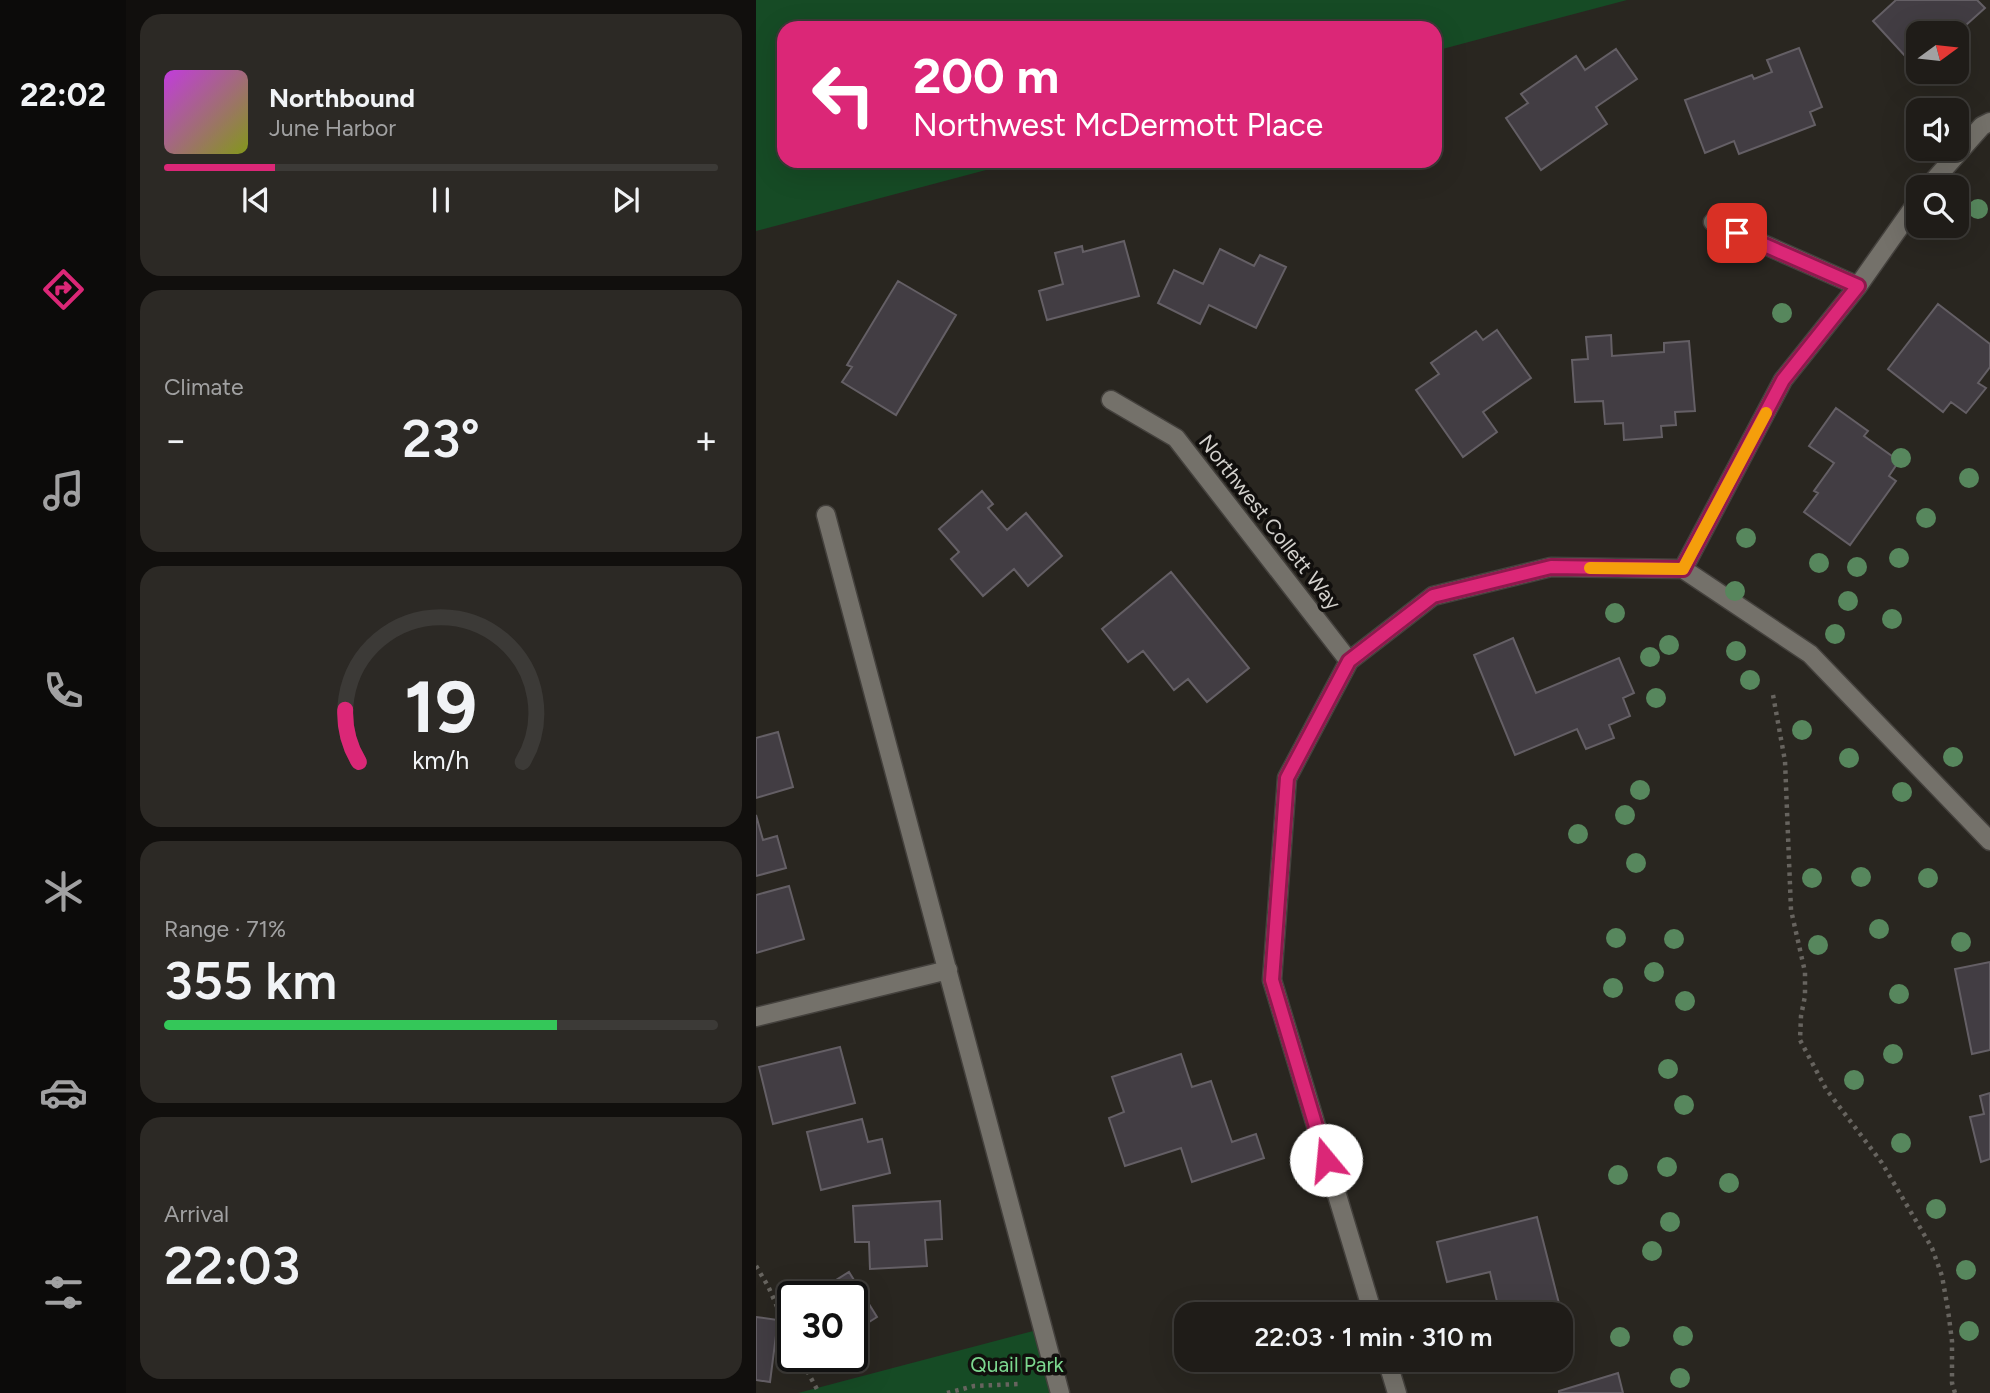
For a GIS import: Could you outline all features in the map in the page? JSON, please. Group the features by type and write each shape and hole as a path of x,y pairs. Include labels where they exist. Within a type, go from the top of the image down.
{"street":[{"path":"1937,175 1982,126 1990,122"},
{"path":"1683,569 1783,380 1858,286 1906,218"},
{"path":"1713,222 1858,286"},
{"name":"Northwest Collett Way","path":"1111,400 1176,438 1349,661"},
{"path":"826,515 1060,1393"},
{"path":"1369,1302 1272,980 1287,778 1349,661 1433,596 1551,567 1683,569 1810,654 1990,841"},
{"path":"756,1017 947,970"},
{"path":"1391,1372 1397,1393"}],"path":[{"path":"1773,695 1785,761 1791,910 1805,972 1800,1040 1826,1089 1882,1163 1932,1248 1942,1276 1948,1310 1952,1341 1952,1383 1955,1393"},
{"path":"756,1266 777,1307"},
{"path":"808,1372 819,1393"},
{"path":"947,1393 974,1386 1018,1384"}],"green space":[{"path":"756,0 1627,0 1442,49 1442,21 777,21 777,168 994,168 756,231"},
{"name":"Quail Park","path":"1037,1330 1054,1393 798,1393"}],"building":[{"path":"1896,0 1977,0 1985,8 1969,22 1906,21 1906,57 1873,21"},
{"path":"1799,48 1822,107 1810,112 1815,125 1739,154 1734,141 1705,153 1685,100 1752,75 1754,79 1772,72 1767,60"},
{"path":"1616,49 1637,79 1596,107 1607,124 1541,170 1506,118 1528,103 1521,94 1576,56 1585,70"},
{"path":"1124,241 1139,296 1047,320 1039,291 1063,284 1055,253 1082,246 1083,252"},
{"path":"1220,249 1254,266 1260,255 1286,267 1256,328 1209,305 1200,324 1158,303 1174,270 1203,284"},
{"path":"898,281 956,315 896,415 842,382 852,367 847,365"},
{"path":"1938,304 1990,344 1990,367 1978,383 1986,388 1966,413 1951,402 1943,412 1888,369"},
{"path":"1497,330 1531,378 1483,412 1497,432 1463,457 1416,390 1439,374 1431,363 1476,331 1483,340"},
{"path":"1611,335 1612,356 1664,352 1664,343 1689,341 1695,411 1675,412 1676,425 1661,426 1662,437 1624,440 1623,423 1605,424 1603,401 1575,402 1572,360 1588,359 1586,337"},
{"path":"1836,408 1868,431 1864,436 1899,461 1889,476 1896,481 1850,545 1804,512 1818,493 1814,491 1834,463 1809,446"},
{"path":"982,491 993,504 988,508 1007,530 1026,513 1062,556 1028,586 1014,569 983,596 951,559 959,552 939,529"},
{"path":"1171,572 1249,668 1207,702 1188,679 1174,690 1143,651 1128,662 1102,629"},
{"path":"1513,638 1536,693 1619,658 1634,693 1623,698 1630,716 1609,725 1614,738 1586,749 1577,729 1515,755 1474,655"},
{"path":"778,732 793,787 756,798 756,738"},
{"path":"756,815 763,840 777,836 786,868 756,876"},
{"path":"789,886 804,939 756,953 756,895"},
{"path":"1990,962 1990,1050 1972,1054 1955,969"},
{"path":"840,1047 855,1103 773,1124 759,1067"},
{"path":"1181,1054 1192,1087 1211,1081 1232,1142 1256,1134 1264,1158 1192,1182 1181,1148 1125,1166 1109,1118 1124,1112 1112,1077"},
{"path":"1990,1093 1990,1159 1981,1162 1970,1117 1984,1114 1980,1096"},
{"path":"862,1119 868,1142 882,1139 890,1173 821,1190 807,1132"},
{"path":"940,1201 942,1239 925,1240 927,1266 870,1269 869,1242 855,1242 853,1206"},
{"path":"1537,1217 1559,1302 1497,1302 1490,1272 1447,1282 1437,1242"},
{"path":"849,1272 855,1281 835,1281"},
{"path":"868,1303 877,1317 868,1323"},
{"path":"756,1317 777,1320 770,1382 756,1380"},
{"path":"1618,1373 1623,1393 1559,1393 1559,1391"}],"slow traffic":[{"path":"1590,568 1683,569 1766,413"}],"route":[{"path":"1326,1160 1272,980 1287,778 1349,661 1433,596 1551,567 1683,569 1783,380 1858,286 1737,233"}]}
